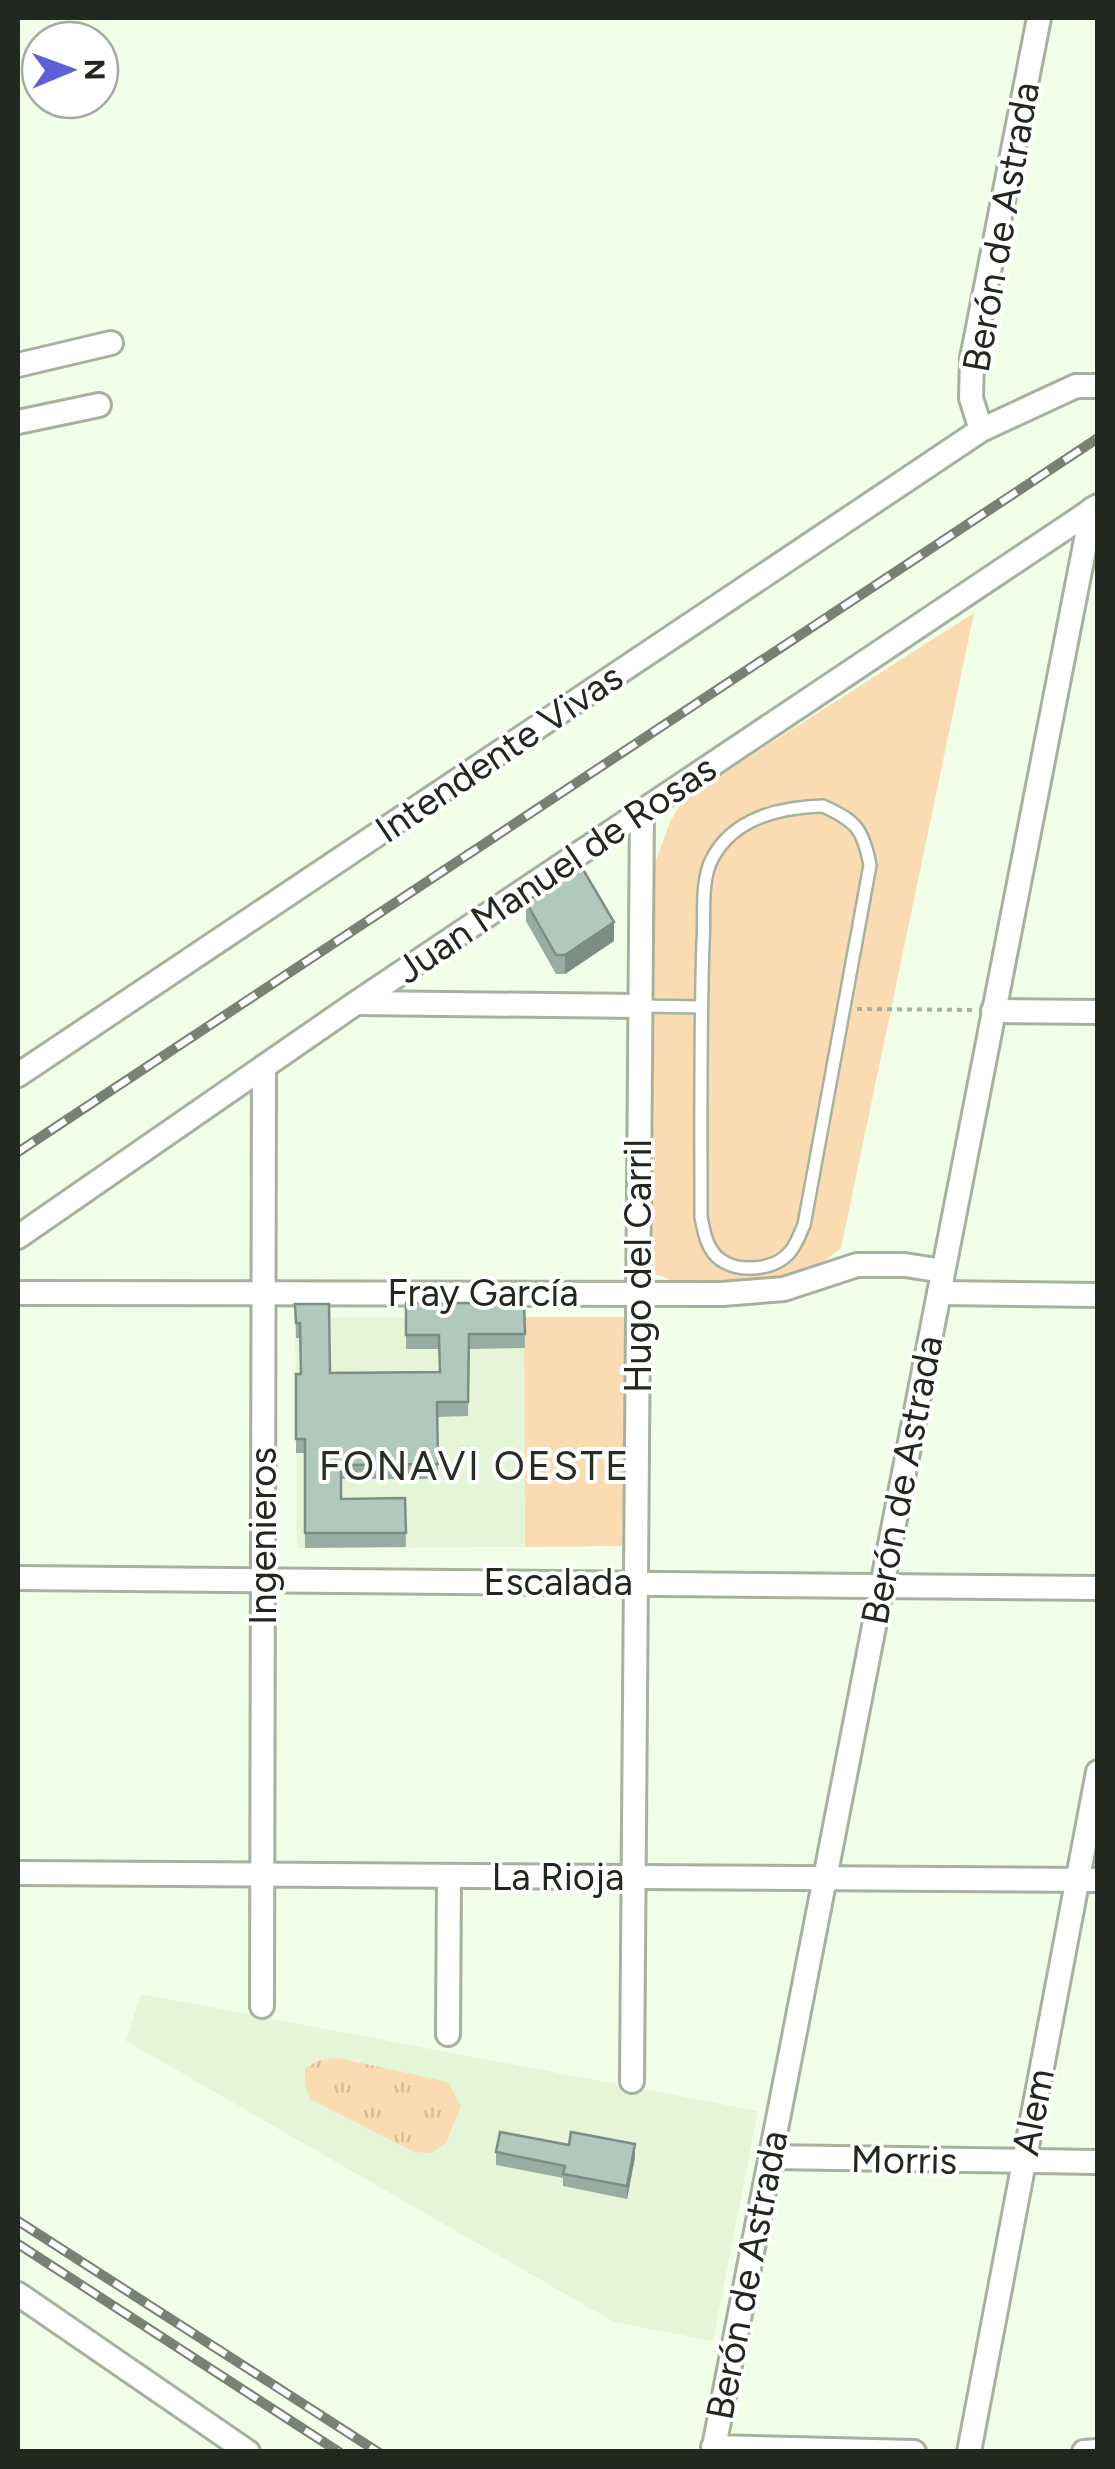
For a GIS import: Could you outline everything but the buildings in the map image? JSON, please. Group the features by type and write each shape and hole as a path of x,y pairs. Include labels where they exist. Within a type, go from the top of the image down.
{"street":[{"name":"Berón de Astrada","path":"1039,18 972,358 971,398 981,430 1076,386 1098,386"},
{"path":"18,366 111,343"},
{"path":"18,422 100,405"},
{"name":"Intendente Vivas","path":"18,1075 981,430"},
{"name":"Berón de Astrada","path":"713,2449 992,1011 1095,507"},
{"name":"Juan Manuel de Rosas","path":"18,1237 356,1003 1095,507"},
{"name":"Hugo del Carril","path":"632,2081 642,811"},
{"path":"356,1003 640,1006"},
{"path":"992,1011 1098,1012"},
{"name":"Ingenieros","path":"262,2006 264,1067"},
{"name":"Fray García","path":"18,1294 722,1294 784,1289 857,1265 905,1265 941,1282 1098,1295"},
{"name":"Escalada","path":"18,1578 1098,1588"},
{"name":"Alem","path":"969,2452 1024,2162 1087,1880 1098,1772"},
{"name":"La Rioja","path":"18,1873 1087,1880"},
{"path":"448,2034 449,1876"},
{"name":"Morris","path":"770,2157 1098,2162"},
{"path":"18,2294 245,2451"},
{"path":"713,2449 914,2452"},
{"path":"1084,2452 1098,2451"}],"lane":[{"path":"789,806 823,806 849,818 865,838 870,865 843,1009 804,1224 790,1253 770,1266 744,1268 720,1260 706,1241 701,1217 701,1007 706,889 711,861 728,838 756,818 789,806"},
{"path":"640,1006 701,1007"}],"path":[{"path":"843,1009 992,1011"}],"shaded area":[{"path":"524,1317 525,1547 297,1548 295,1318"},
{"path":"141,1994 758,2111 713,2341 614,2322 126,2041"}],"green space":[{"path":"974,613 841,1248 809,1272 771,1282 675,1282 655,1274 655,863 670,822 683,799"},
{"path":"524,1317 624,1317 624,1546 525,1547"},
{"path":"338,2058 448,2082 461,2106 446,2143 432,2153 414,2152 310,2099 305,2069 317,2061"}],"railway":[{"path":"18,1152 1098,438"},
{"path":"18,2221 378,2452"},
{"path":"18,2244 339,2452"}],"district":[{"name":"FONAVI OESTE","path":"475,1466"}]}
